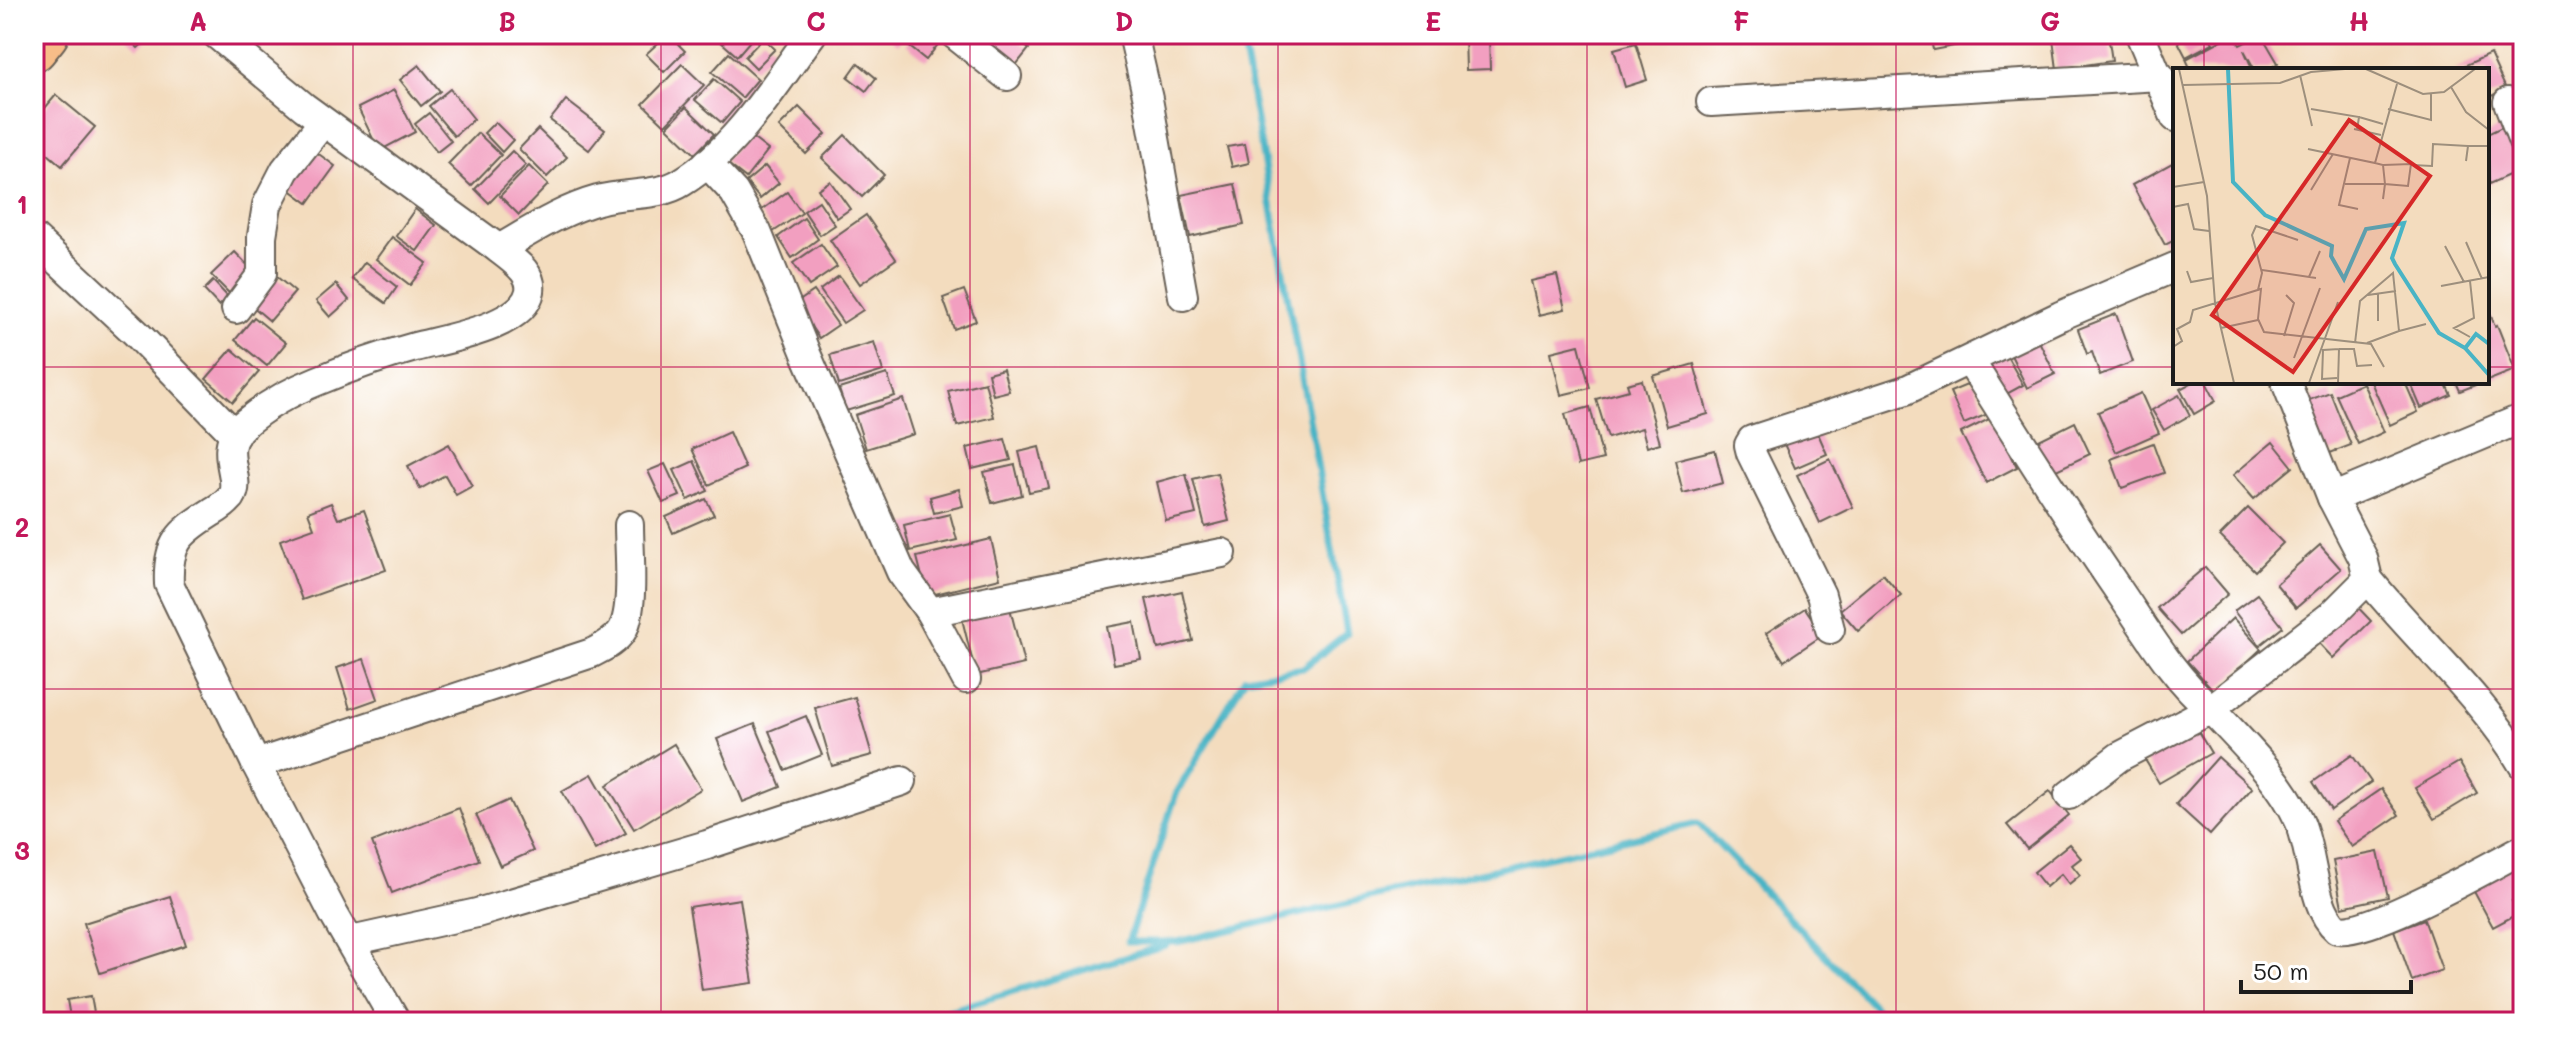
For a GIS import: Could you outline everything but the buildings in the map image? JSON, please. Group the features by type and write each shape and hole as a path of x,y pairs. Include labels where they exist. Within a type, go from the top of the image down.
{"highway":[{"path":"34,49 46,34"}],"street":[{"path":"216,34 323,122 499,249 525,271 530,282 530,294 516,312 495,325 413,347 315,381 272,404 241,426 228,453 235,489 223,504 191,525 175,542 168,561 169,584 256,764 333,913 396,1022"},
{"path":"499,249 569,208 603,198 680,184 707,163 746,121 812,34"},
{"path":"954,34 1007,76"},
{"path":"1133,34 1148,99 1183,296"},
{"path":"2140,34 2173,112"},
{"path":"1711,102 2160,76"},
{"path":"2508,102 2522,134"},
{"path":"236,309 262,274 262,236 267,205 285,170 323,122"},
{"path":"707,163 734,192 757,232 901,572 930,612 966,679"},
{"path":"34,238 136,333 235,435"},
{"path":"1830,629 1821,595 1751,453 1749,445 1752,440 1906,390 2060,316 2173,268"},
{"path":"1970,361 2048,485 2189,690 2211,709 2282,788 2300,822 2327,918 2337,929 2350,929 2392,915 2523,849"},
{"path":"2287,384 2332,498 2363,558 2368,579 2397,615 2489,714 2523,765"},
{"path":"2332,498 2523,418"},
{"path":"256,764 592,653 612,643 623,630 628,607 629,525"},
{"path":"930,612 1222,553"},
{"path":"2069,795 2119,757 2211,709 2333,614 2368,579"},
{"path":"351,941 477,913 707,845 902,781"}],"waterway":[{"path":"1241,34 1347,633 1303,668 1245,678 1176,794 1128,942 1177,942 1698,823 1889,1022"},
{"path":"912,1022 1166,945"}]}
